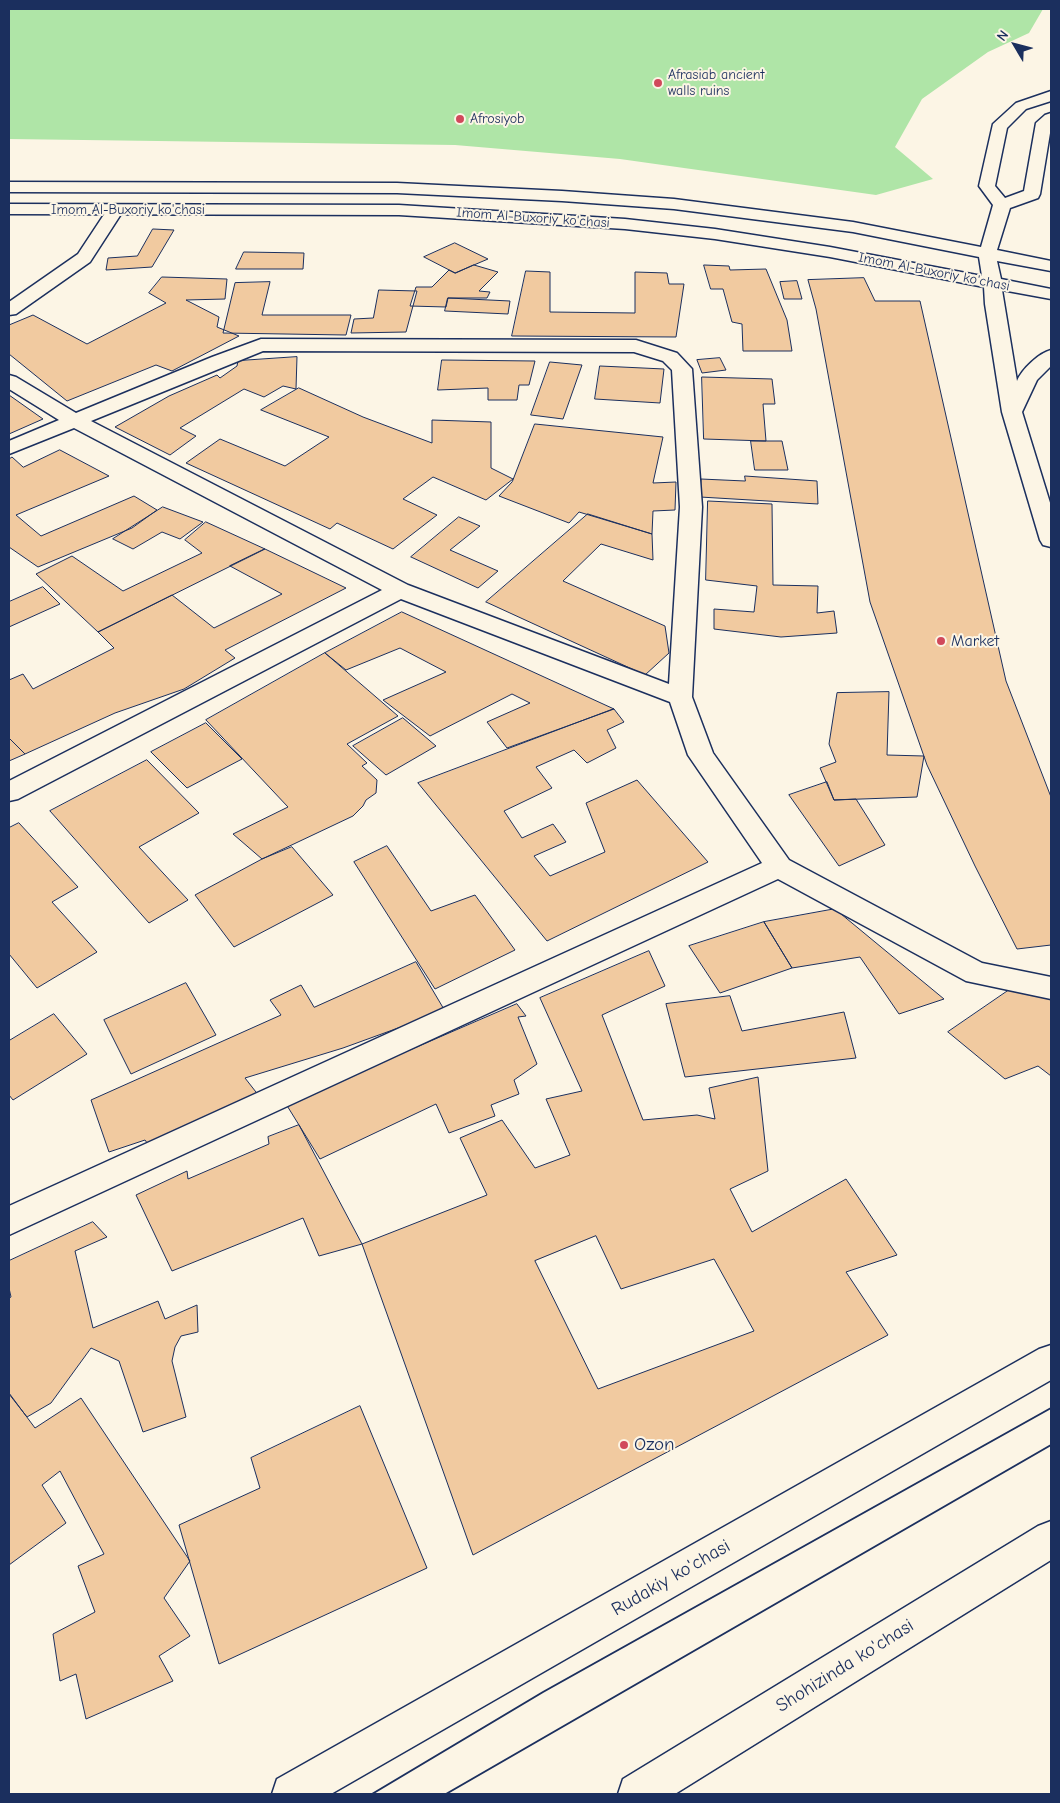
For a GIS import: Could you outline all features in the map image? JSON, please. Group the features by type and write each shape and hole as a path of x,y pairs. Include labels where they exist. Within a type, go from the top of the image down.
{"street":[{"path":"1002,205 987,186 999,126 1021,106 1051,96"},
{"path":"1002,205 1032,194 1044,123 1051,118"},
{"name":"Imom Al-Buxoriy ko'chasi","path":"9,187 397,188 562,196 674,204 844,226 1051,266"},
{"path":"1002,205 987,255 993,284 994,304 1012,412 1051,540"},
{"name":"Imom Al-Buxoriy ko'chasi","path":"9,209 115,211 399,210 625,224 715,234 830,252 1051,294"},
{"path":"9,310 84,258 115,211"},
{"path":"9,448 261,345 636,346 670,357 682,369 691,506 680,697 701,755 780,867 976,973 1051,988"},
{"path":"1012,412 1028,378 1051,356"},
{"path":"9,381 75,421 400,590 680,697"},
{"path":"9,792 400,590"},
{"path":"9,1221 780,867"},
{"name":"Rudakiy ko'chasi","path":"292,1794 1051,1361"},
{"name":"Shohizinda ko'chasi","path":"638,1794 1051,1538"}],"green space":[{"name":"Afrosiyob","path":"9,9 1043,9 1029,33 988,52 922,99 895,147 933,179 876,195 620,159 455,145 9,139"}],"building":[{"path":"153,229 174,230 152,267 106,270 108,258 137,256"},
{"path":"455,243 488,259 455,273 424,257"},
{"path":"244,252 304,253 303,269 236,269"},
{"path":"474,265 498,272 479,291 490,292 487,298 448,298 446,307 410,306 416,287 432,287 449,270 455,273"},
{"path":"704,265 729,266 730,270 766,269 787,320 792,351 743,351 742,324 732,322 723,289 711,289"},
{"path":"526,271 550,272 550,312 635,313 635,272 667,273 669,284 684,284 676,337 512,336"},
{"path":"162,277 227,279 225,299 186,300 219,317 217,327 239,336 172,371 156,365 67,401 9,354 9,325 33,315 87,344 166,303 149,293"},
{"name":"Market","path":"864,278 875,301 920,301 1006,681 1051,797 1051,945 1017,949 927,765 870,602 816,309 808,280"},
{"path":"797,281 802,299 784,299 780,282"},
{"path":"270,282 262,315 351,315 346,335 223,333 235,283"},
{"path":"379,290 417,291 406,332 351,333 354,319 373,318"},
{"path":"448,298 510,301 508,314 445,311"},
{"path":"297,357 296,389 283,386 264,397 244,389 180,428 196,436 170,455 115,427 169,396 217,375 220,378 237,366 238,361"},
{"path":"720,358 726,370 702,373 697,360"},
{"path":"442,360 535,361 529,385 519,385 517,400 488,400 488,388 438,390"},
{"path":"550,362 582,365 563,419 531,415"},
{"path":"600,366 664,369 660,403 595,399"},
{"path":"702,377 772,379 775,404 763,404 766,441 704,439"},
{"path":"299,388 363,417 432,443 432,420 491,422 491,468 513,479 486,500 433,477 403,499 437,515 393,549 337,523 330,529 186,463 220,439 285,466 329,437 261,410"},
{"path":"9,395 43,419 9,434"},
{"path":"535,424 663,437 653,483 676,482 675,510 653,511 652,534 579,512 569,523 499,496 512,482"},
{"path":"751,441 782,441 788,470 755,470"},
{"path":"60,450 109,476 16,515 41,536 134,496 157,510 132,528 38,567 9,547 9,459 12,457 23,467"},
{"path":"745,476 817,481 818,504 700,497 701,479 745,481"},
{"path":"708,501 772,504 773,585 818,586 817,613 834,611 837,633 781,637 714,629 714,609 754,612 757,586 706,580"},
{"path":"163,507 203,522 180,539 162,532 133,549 113,539"},
{"path":"588,514 652,534 653,560 601,544 563,581 665,626 669,653 645,675 486,602"},
{"path":"459,517 480,526 450,550 498,571 478,588 411,557"},
{"path":"206,522 265,549 98,632 36,574 72,556 123,591 202,553 185,540"},
{"path":"265,549 346,588 225,650 235,658 184,689 115,713 25,754 9,738 9,680 23,674 33,689 114,648 98,632 172,595 214,628 282,594 230,566"},
{"path":"43,587 60,604 9,627 9,602"},
{"path":"402,612 614,709 507,748 487,722 530,703 512,694 430,736 383,700 446,672 400,648 346,670 325,653"},
{"path":"325,653 398,716 347,744 367,763 362,766 377,780 376,793 366,800 353,816 262,859 233,834 288,807 206,720"},
{"path":"889,692 887,755 924,756 917,797 834,800 820,768 836,762 829,744 837,693"},
{"path":"614,709 624,722 607,730 616,748 587,763 574,750 536,767 552,788 504,811 522,838 553,824 566,842 534,856 550,876 605,852 586,803 637,780 708,862 547,941 418,783"},
{"path":"403,718 436,746 386,775 353,746"},
{"path":"206,723 242,759 187,788 151,752"},
{"path":"9,738 25,754 9,761"},
{"path":"147,760 199,813 139,847 188,900 149,923 50,811"},
{"path":"827,782 834,800 856,799 885,845 839,866 789,795"},
{"path":"19,823 78,887 52,902 97,952 37,988 9,954 9,828"},
{"path":"387,846 431,911 475,895 515,950 435,989 354,862"},
{"path":"292,847 333,895 234,947 195,895 262,859"},
{"path":"835,909 944,999 899,1014 860,957 792,968 764,922"},
{"path":"764,922 792,968 720,993 689,946"},
{"path":"649,951 665,986 602,1015 643,1120 697,1115 715,1119 709,1088 758,1077 768,1171 730,1189 752,1232 846,1179 897,1255 846,1272 888,1335 473,1555 362,1244 487,1195 460,1138 502,1120 535,1168 570,1155 546,1099 582,1091 540,998"},
{"path":"416,962 445,1011 343,1048 245,1078 263,1101 150,1147 145,1140 109,1152 91,1100 281,1015 270,1000 301,985 314,1007"},
{"path":"186,983 216,1035 131,1074 104,1020"},
{"path":"1012,988 1051,999 1051,1076 1038,1066 1005,1079 948,1032"},
{"path":"730,996 742,1031 844,1012 856,1058 685,1077 666,1004"},
{"path":"517,1004 526,1016 518,1017 537,1064 514,1080 519,1094 491,1105 495,1116 449,1133 436,1104 320,1159 286,1104"},
{"path":"54,1014 87,1054 13,1100 9,1095 9,1041"},
{"path":"299,1125 362,1244 319,1256 303,1218 172,1271 136,1195 187,1171 188,1179 269,1144 268,1137"},
{"path":"93,1222 107,1237 75,1251 93,1328 158,1301 165,1319 197,1305 198,1332 181,1336 175,1347 172,1361 186,1417 143,1432 119,1361 91,1348 51,1403 27,1417 9,1394 9,1298 11,1297 9,1261"},
{"path":"596,1236 621,1289 714,1259 754,1331 598,1389 535,1261"},
{"path":"9,1393 35,1428 81,1398 190,1561 164,1598 190,1636 159,1656 173,1681 86,1719 76,1674 60,1681 53,1634 95,1612 78,1566 104,1554 60,1471 42,1485 66,1523 9,1565"},
{"path":"360,1406 427,1568 219,1664 179,1525 260,1488 251,1458"}],"tram line":[{"path":"372,1794 543,1692 1051,1408"},
{"path":"446,1794 1051,1445"}],"place":[{"name":"Afrasiab ancient walls ruins","path":"658,83"},
{"name":"Afrosiyob","path":"460,119"},
{"name":"Market","path":"941,641"},
{"name":"Ozon","path":"624,1445"}]}
